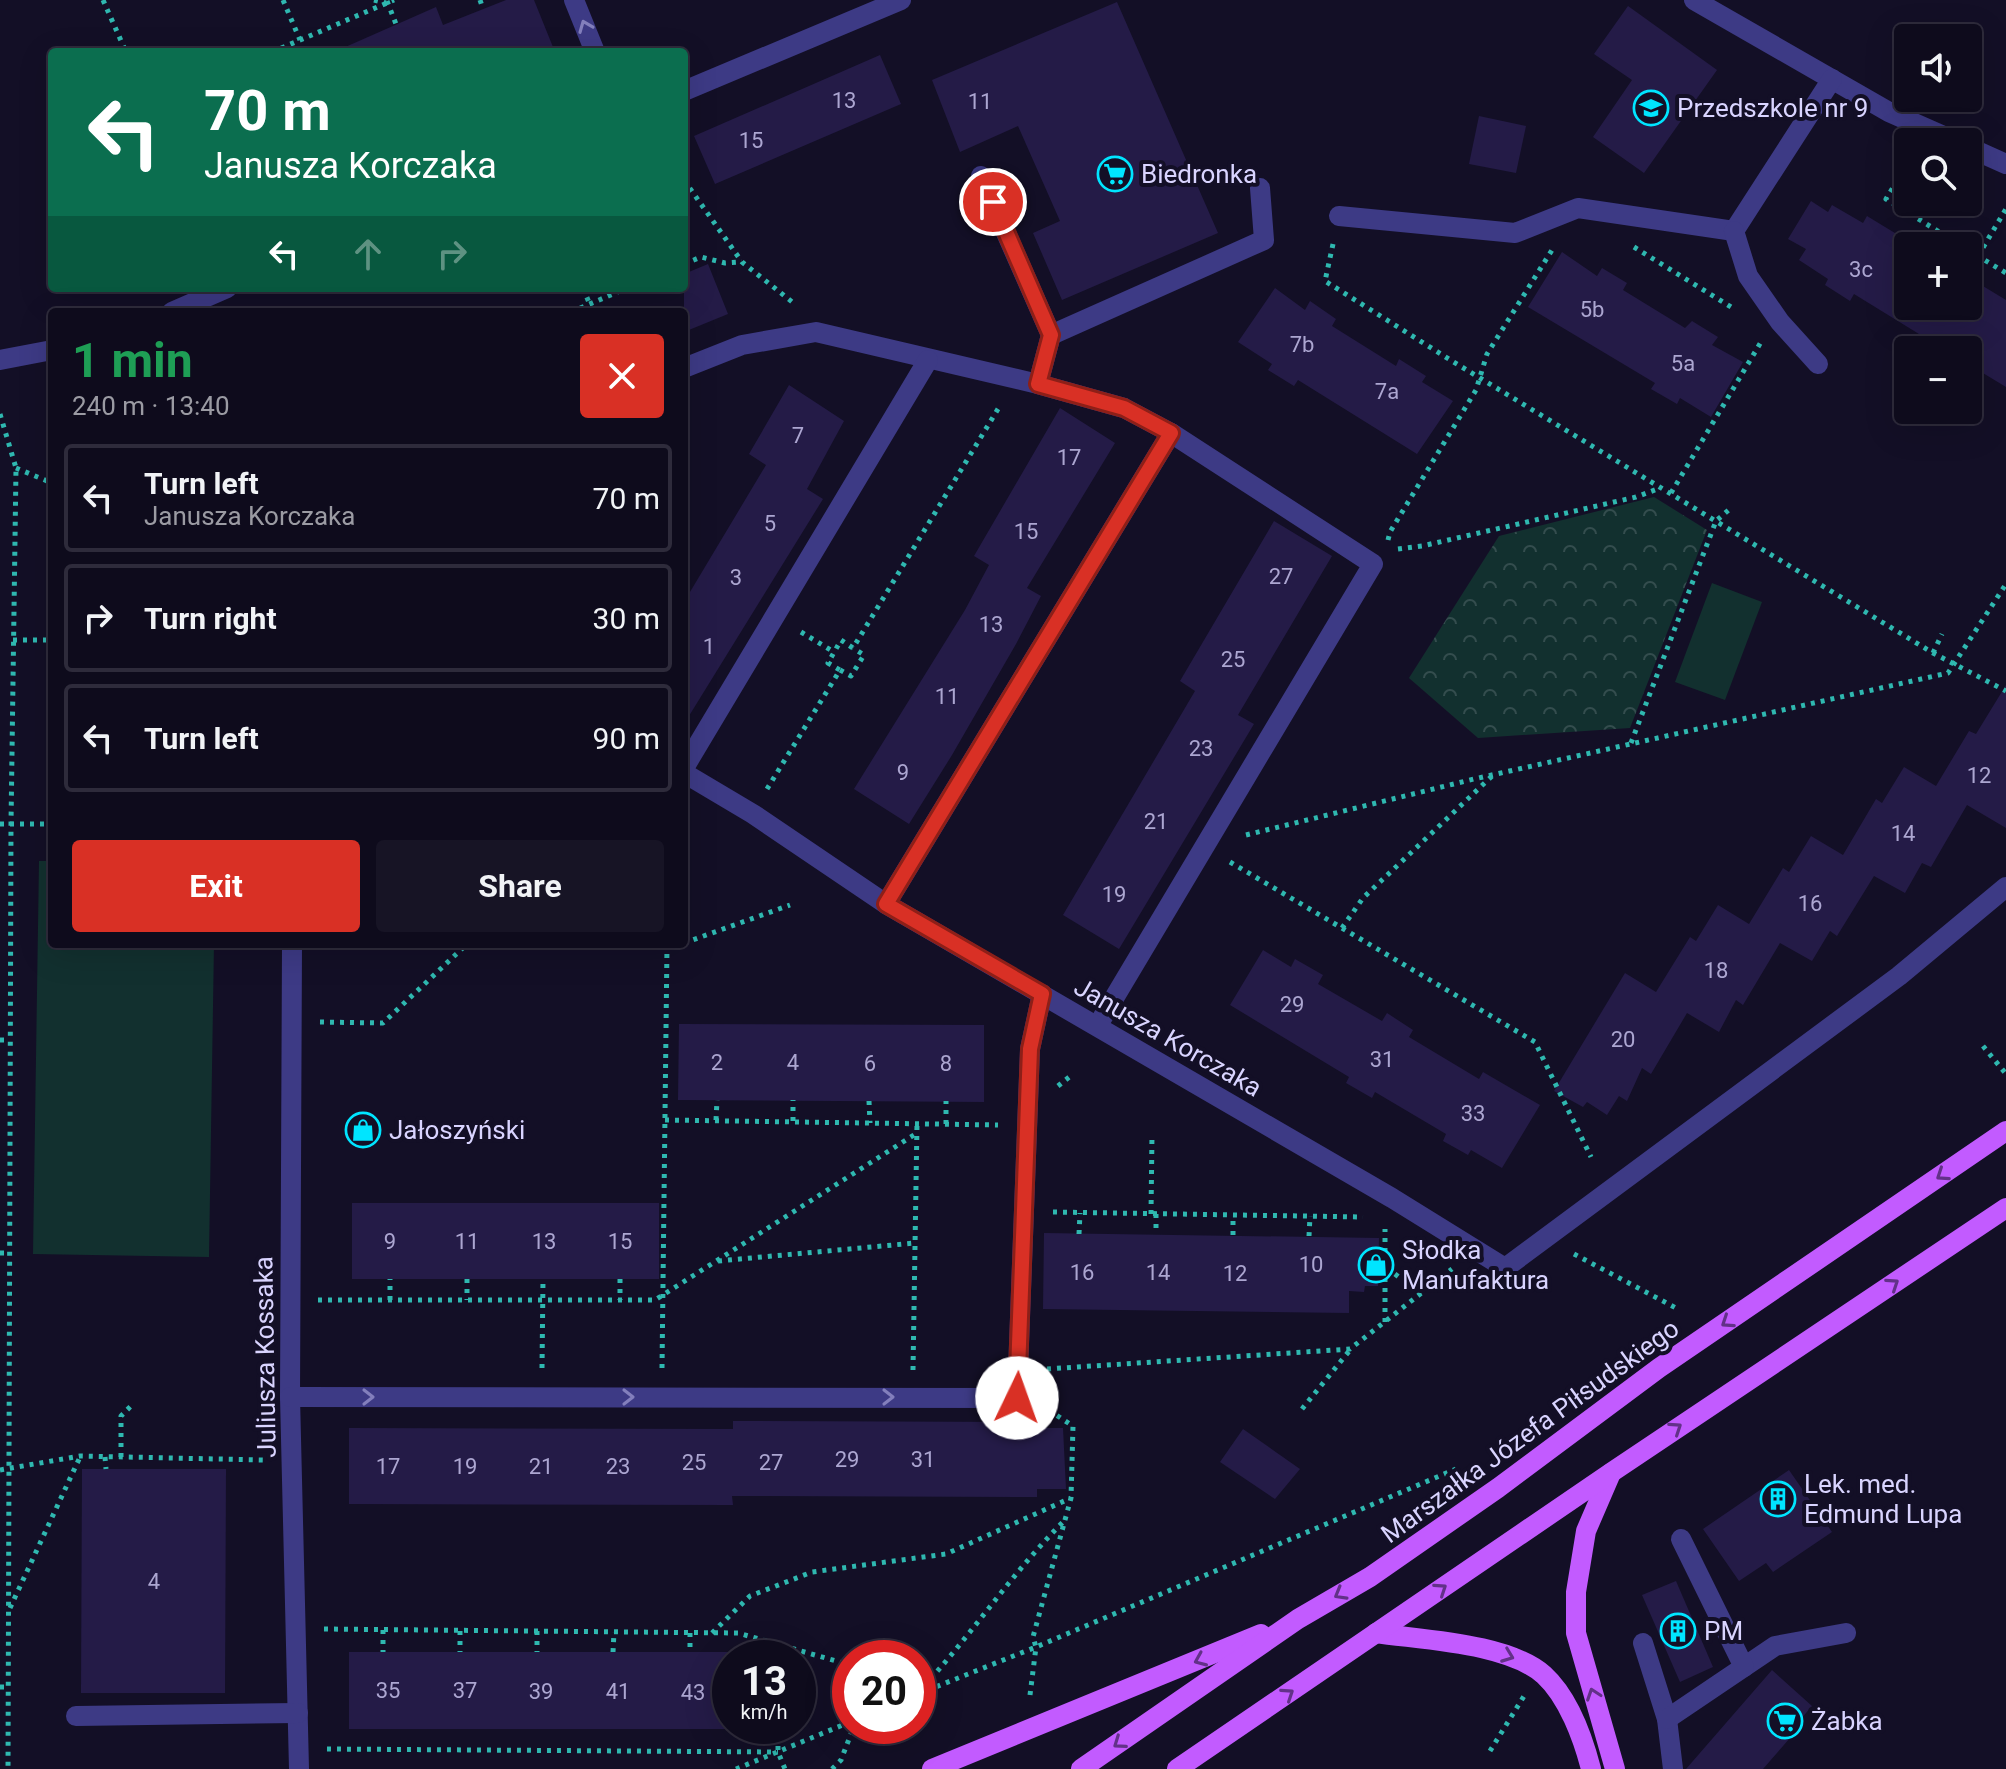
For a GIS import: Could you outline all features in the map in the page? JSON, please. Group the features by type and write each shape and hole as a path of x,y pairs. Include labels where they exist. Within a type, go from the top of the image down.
{"main road":[{"name":"Marszałka Józefa Piłsudskiego","path":"1081,1769 1298,1619 1370,1577 1498,1488 1659,1368 2006,1131"},
{"path":"1177,1769 2006,1208"},
{"path":"1612,1472 1586,1531 1576,1592 1576,1633 1615,1769"},
{"path":"932,1769 1298,1619"},
{"path":"1376,1633 1489,1649 1526,1663 1544,1674 1560,1693 1591,1769"}],"street":[{"path":"574,0 593,48"},
{"path":"688,89 901,0"},
{"path":"1694,0 1889,112 1925,128"},
{"path":"1734,231 1832,79"},
{"path":"1982,153 2006,164"},
{"path":"981,176 1051,335 1038,384"},
{"path":"1051,335 1264,240 1260,188"},
{"path":"1339,216 1515,233 1578,208 1734,231"},
{"path":"1734,231 1748,276 1780,322 1818,364"},
{"path":"199,307 221,292"},
{"path":"688,366 742,345 816,332 1038,384 1124,408 1171,433 1373,564 1098,1025"},
{"path":"0,360 48,351"},
{"path":"688,763 928,360"},
{"path":"886,904 1171,433"},
{"name":"Janusza Korczaka","path":"688,773 886,904 1098,1025 1505,1268 1545,1238"},
{"path":"1545,1238 1882,989 2006,887"},
{"name":"Juliusza Kossaka","path":"292,948 290,1397 299,1759"},
{"path":"290,1397 1017,1398 1030,1049 1042,994"},
{"path":"1983,1224 2006,1225"},
{"path":"1681,1539 1744,1667"},
{"path":"1667,1719 1775,1646 1846,1633"},
{"path":"1643,1643 1667,1719 1673,1769"},
{"path":"76,1716 298,1713"}],"path":[{"path":"103,0 124,48"},
{"path":"283,0 300,40"},
{"path":"374,0 394,0"},
{"path":"480,0 483,9"},
{"path":"281,48 387,1"},
{"path":"387,1 396,24"},
{"path":"688,186 742,262 795,304 816,332"},
{"path":"1894,186 1886,199 1894,204"},
{"path":"1578,208 1487,354 1476,390 1390,532 1385,551 1422,546 1636,497 1661,487"},
{"path":"1982,249 2006,209"},
{"path":"1339,216 1325,281 1933,653 2006,691"},
{"path":"1913,216 1939,232"},
{"path":"1630,245 1734,309"},
{"path":"688,262 701,257 725,263 742,262"},
{"path":"1982,258 2006,273"},
{"path":"585,292 592,308"},
{"path":"580,308 618,292"},
{"path":"1671,493 1768,329"},
{"path":"853,648 1016,379"},
{"path":"0,414 16,468 11,824 8,1769"},
{"path":"16,468 48,481"},
{"path":"1631,743 1716,521 1732,507"},
{"path":"1204,847 1276,826 1494,775 1948,673 2006,584"},
{"path":"775,616 834,652"},
{"path":"1933,653 1942,634"},
{"path":"13,640 48,640"},
{"path":"841,640 853,648 864,655 851,676 828,663 841,640"},
{"path":"753,814 840,670"},
{"path":"1342,928 1363,898 1494,775"},
{"path":"0,824 48,824"},
{"path":"1204,847 1535,1042 1591,1157"},
{"path":"688,941 790,905"},
{"path":"291,1021 383,1023 463,948"},
{"path":"662,1397 667,948"},
{"path":"0,1040 10,1040"},
{"path":"1983,1046 2006,1074"},
{"path":"716,1120 717,1100"},
{"path":"793,1100 793,1121"},
{"path":"869,1101 870,1123"},
{"path":"946,1101 946,1124"},
{"path":"665,1120 1027,1125"},
{"path":"912,1397 917,1123"},
{"path":"290,1300 655,1300 917,1133"},
{"path":"1152,1134 1156,1234"},
{"path":"1024,1212 1366,1217"},
{"path":"1079,1234 1080,1213"},
{"path":"1233,1215 1233,1235"},
{"path":"1309,1236 1310,1216"},
{"path":"1377,1223 1387,1230 1385,1323"},
{"path":"1545,1238 1676,1308"},
{"path":"717,1261 915,1243"},
{"path":"1302,1409 1350,1349 1456,1266 1472,1247"},
{"path":"0,1253 10,1253"},
{"path":"1387,1267 1421,1294"},
{"path":"390,1279 390,1300"},
{"path":"467,1279 467,1300"},
{"path":"542,1397 543,1279"},
{"path":"620,1279 620,1300"},
{"path":"1018,1373 1084,1365 1350,1349"},
{"path":"1017,1398 1030,1397 1073,1426 1071,1498 1033,1637 1036,1647 1029,1704 1038,1727"},
{"path":"121,1457 121,1416 132,1405"},
{"path":"9,1610 80,1456"},
{"path":"0,1470 80,1456 292,1460"},
{"path":"105,1457 106,1469"},
{"path":"936,1687 1456,1469"},
{"path":"712,1633 750,1596 812,1572 946,1554 1071,1498"},
{"path":"936,1670 955,1652 1033,1552 1066,1519"},
{"path":"296,1629 738,1633 763,1640"},
{"path":"383,1630 383,1652"},
{"path":"460,1631 460,1652"},
{"path":"537,1631 537,1652"},
{"path":"613,1652 614,1632"},
{"path":"690,1633 690,1653"},
{"path":"0,1687 9,1687"},
{"path":"1490,1751 1524,1695"},
{"path":"736,1769 832,1732"},
{"path":"778,1744 785,1769"},
{"path":"832,1769 841,1760 846,1744"},
{"path":"299,1759 778,1752"}],"green space":[{"path":"1654,497 1707,530 1630,728 1478,738 1409,678 1499,536"},
{"path":"1712,583 1762,602 1725,700 1675,682"},
{"path":"39,861 48,861 48,948 214,948 209,1257 33,1254"}],"building":[{"path":"506,0 534,0 553,48 343,48 436,7 443,25"},
{"name":"Biedronka","path":"1117,2 1218,233 1062,300 1033,233 1060,221 1018,126 960,152 932,80"},
{"name":"Przedszkole nr 9","path":"1628,6 1717,70 1644,173 1593,137 1632,80 1594,54"},
{"path":"880,55 901,104 715,184 694,136"},
{"path":"1479,116 1526,126 1516,173 1469,164"},
{"path":"1811,201 1828,212 1832,205 1863,223 1867,216 1894,232 1894,319 1854,294 1850,301 1825,285 1828,279 1799,260 1806,249 1788,239"},
{"path":"1562,252 1597,276 1602,268 1627,283 1623,290 1685,328 1692,321 1718,337 1712,345 1743,362 1711,417 1680,398 1677,404 1651,389 1655,383 1528,307"},
{"path":"708,264 728,314 688,330 684,292 688,292 688,272"},
{"path":"1982,285 2006,300 2006,387 1982,372 1982,336 1919,334 1896,320 1982,320"},
{"path":"1275,288 1305,310 1310,301 1336,319 1332,326 1396,366 1399,359 1426,376 1422,382 1453,401 1417,454 1298,380 1294,386 1268,370 1272,364 1238,342"},
{"path":"789,385 844,421 807,489 823,499 688,718 688,595 766,465 749,454"},
{"path":"1060,408 1115,443 1027,588 1041,596 1016,644 909,824 854,789 965,610 989,565 974,556"},
{"path":"1274,521 1332,556 1238,715 1254,724 1119,949 1063,915 1195,691 1180,681"},
{"path":"2006,685 2006,828 1967,805 1931,867 1922,863 1905,893 1874,876 1837,936 1830,931 1812,961 1780,943 1743,1005 1736,1000 1719,1032 1687,1013 1651,1074 1642,1068 1627,1101 1619,1096 1607,1115 1587,1102 1583,1107 1554,1091 1625,973 1656,992 1690,937 1696,941 1718,905 1749,924 1783,868 1789,872 1811,836 1843,855 1876,799 1882,803 1904,767 1936,786 1969,731 1976,734"},
{"path":"1263,950 1291,967 1295,959 1323,975 1318,984 1382,1021 1387,1013 1413,1030 1409,1037 1479,1079 1483,1072 1540,1105 1502,1168 1471,1150 1468,1155 1443,1141 1446,1134 1375,1092 1372,1098 1346,1083 1349,1077 1230,1005"},
{"path":"679,1024 984,1025 984,1102 678,1100"},
{"path":"352,1203 659,1203 659,1279 352,1279"},
{"path":"1044,1233 1379,1238 1378,1286 1365,1286 1364,1292 1349,1291 1349,1313 1043,1309"},
{"path":"733,1421 1037,1422 1038,1428 1063,1428 1066,1489 1037,1489 1037,1497 732,1496 733,1505 349,1504 349,1428 733,1429"},
{"path":"1243,1429 1300,1469 1275,1499 1220,1462"},
{"path":"82,1469 226,1469 225,1693 81,1693"},
{"name":"Lek. med. Edmund Lupa","path":"1789,1470 1832,1532 1773,1572 1766,1563 1739,1581 1703,1529"},
{"name":"PM","path":"1676,1581 1713,1667 1680,1682 1642,1595"},
{"path":"349,1652 712,1652 712,1729 349,1729"},
{"path":"1772,1670 1812,1706 1794,1727 1797,1730 1763,1769 1686,1769"}],"place":[{"name":"Przedszkole nr 9","path":"1651,108"},
{"name":"Biedronka","path":"1115,174"},
{"name":"Jałoszyński","path":"363,1130"},
{"name":"Słodka Manufaktura","path":"1376,1265"},
{"name":"Lek. med. Edmund Lupa","path":"1778,1499"},
{"name":"PM","path":"1678,1631"},
{"name":"Żabka","path":"1785,1721"}],"route":[{"path":"993,202 1051,335 1038,384 1124,408 1171,433 886,904 1042,994 1030,1049 1017,1398"}]}
